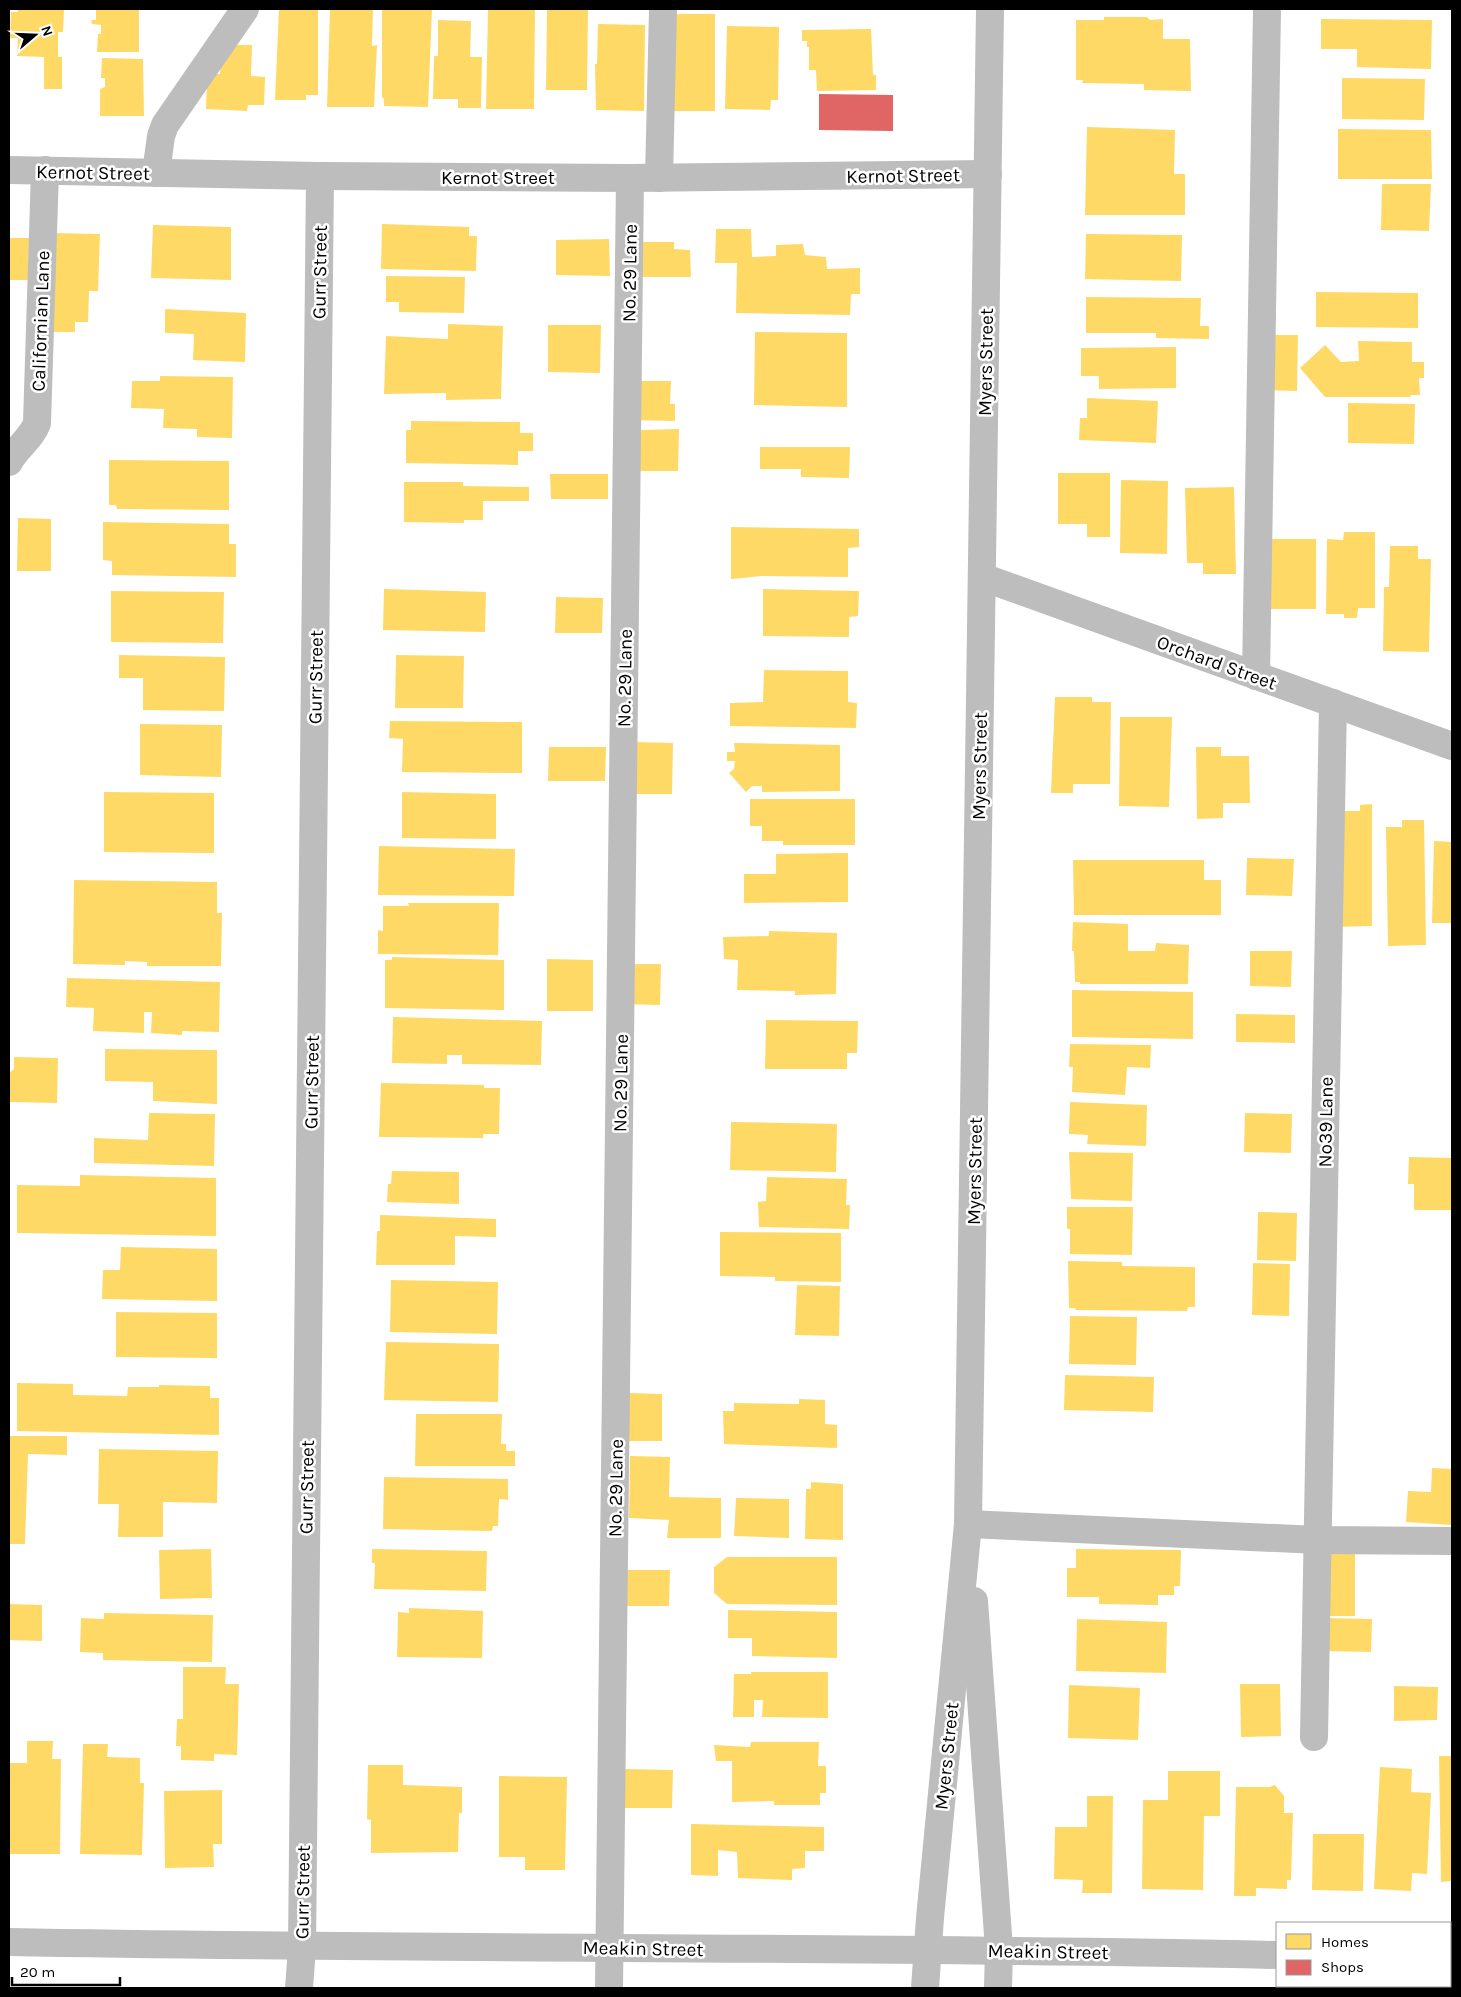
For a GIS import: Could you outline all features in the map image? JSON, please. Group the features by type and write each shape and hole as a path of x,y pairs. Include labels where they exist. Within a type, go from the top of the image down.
{"street":[{"path":"156,173 161,136 165,125 245,9"},
{"path":"659,178 663,9"},
{"name":"Myers Street","path":"925,1988 968,1524 990,9"},
{"path":"1256,676 1267,9"},
{"name":"Kernot Street","path":"9,170 320,176 630,178 988,174"},
{"name":"Californian Lane","path":"9,462 21,444 32,433 37,423 45,170"},
{"name":"Gurr Street","path":"299,1988 302,1948 320,176"},
{"name":"No. 29 Lane","path":"609,1988 630,178"},
{"name":"Orchard Street","path":"982,577 1452,746"},
{"name":"No39 Lane","path":"1314,1737 1333,703"},
{"path":"968,1524 1318,1540 1452,1541"},
{"name":"Myers Street","path":"968,1524 999,1949 998,1988"},
{"name":"Meakin Street","path":"9,1942 302,1948 610,1947 927,1952 999,1949 1276,1955"}],"building: Homes":[{"path":"18,9 64,9 63,32 58,32 58,57 62,57 62,89 44,89 44,57 17,56 18,38 10,38 11,12 18,12"},
{"path":"96,9 139,9 139,52 97,52 98,34 101,34 101,25 92,24 91,20 96,20"},
{"path":"279,9 318,9 318,95 306,95 306,100 275,100"},
{"path":"330,9 373,9 372,46 377,45 374,107 327,107"},
{"path":"382,9 432,9 428,107 384,106 384,98 382,98"},
{"path":"488,9 535,9 534,109 486,109"},
{"path":"547,9 588,9 587,90 546,90"},
{"path":"672,14 715,14 715,111 670,111"},
{"path":"1104,17 1163,19 1163,39 1190,39 1191,91 1144,90 1144,84 1082,83 1083,80 1076,80 1076,20 1104,20"},
{"path":"1321,19 1432,20 1431,69 1357,67 1357,49 1321,49"},
{"path":"438,20 471,21 470,57 482,57 481,108 458,108 458,99 433,99 434,56 438,56"},
{"path":"598,24 645,25 644,111 596,110 595,64 597,64"},
{"path":"727,26 779,27 778,100 771,100 770,110 725,109"},
{"path":"871,29 873,75 876,75 876,90 817,91 816,70 809,70 809,47 807,47 807,41 802,41 802,30"},
{"path":"228,45 252,45 251,76 265,77 264,105 248,105 247,111 206,109 207,78 210,74 220,74 221,57"},
{"path":"102,58 143,59 144,116 100,116 100,89 105,87 105,78 101,78"},
{"path":"1342,78 1425,79 1424,120 1342,119"},
{"path":"1087,127 1175,130 1174,174 1185,174 1185,215 1085,215"},
{"path":"1338,129 1431,130 1432,179 1338,179"},
{"path":"1382,184 1431,184 1429,231 1381,230"},
{"path":"382,224 469,227 469,236 477,236 476,271 381,269"},
{"path":"153,225 231,227 231,280 151,278"},
{"path":"716,229 751,229 752,257 776,256 776,245 803,244 805,255 826,257 827,269 860,268 860,294 851,294 850,315 736,313 737,263 715,263"},
{"path":"52,233 100,234 98,291 89,291 88,322 75,322 75,332 54,332"},
{"path":"1086,234 1182,235 1181,281 1085,279"},
{"path":"9,238 29,238 28,280 9,280"},
{"path":"609,239 610,276 556,275 556,240"},
{"path":"636,242 674,242 674,249 690,250 691,277 636,277"},
{"path":"386,276 465,277 464,313 399,312 399,302 386,302"},
{"path":"1316,292 1418,293 1418,328 1316,327"},
{"path":"1086,297 1201,298 1200,326 1209,326 1209,339 1156,338 1156,333 1086,333"},
{"path":"165,309 246,313 245,362 193,360 194,334 165,333"},
{"path":"448,324 503,326 501,399 446,400 446,393 384,394 386,336 448,339"},
{"path":"548,325 601,325 600,373 548,372"},
{"path":"755,332 847,333 847,407 754,405"},
{"path":"1265,335 1298,335 1297,391 1265,390"},
{"path":"1358,341 1412,342 1412,362 1424,362 1424,378 1419,378 1420,395 1410,395 1411,397 1325,397 1300,368 1325,345 1341,362 1359,361"},
{"path":"1176,347 1176,388 1099,389 1099,376 1081,376 1081,348"},
{"path":"160,376 233,377 232,438 197,437 197,429 163,428 164,409 131,408 132,381 160,381"},
{"path":"633,381 671,381 670,404 675,404 675,421 632,420"},
{"path":"1087,398 1158,401 1156,443 1079,440 1080,418 1087,418"},
{"path":"1348,403 1415,404 1414,444 1348,443"},
{"path":"411,421 520,422 520,433 533,433 533,451 518,451 518,465 406,463 406,430 411,430"},
{"path":"679,429 678,471 639,471 639,430"},
{"path":"760,447 850,447 849,478 801,477 801,469 760,469"},
{"path":"109,460 229,461 229,510 117,509 116,505 109,505"},
{"path":"1058,473 1110,473 1110,537 1087,537 1087,524 1058,524"},
{"path":"550,474 608,474 608,499 551,499"},
{"path":"1121,480 1168,481 1167,554 1120,553"},
{"path":"404,482 463,482 463,486 529,487 529,501 483,501 483,520 464,520 464,523 404,522"},
{"path":"1234,487 1236,574 1203,574 1203,563 1187,563 1185,488"},
{"path":"18,518 51,519 51,571 17,571"},
{"path":"103,522 229,524 229,544 236,544 236,577 112,575 112,561 103,560"},
{"path":"731,527 859,529 859,547 848,548 848,577 762,576 731,579"},
{"path":"1344,532 1375,532 1375,608 1358,608 1357,618 1344,618 1344,614 1326,614 1327,539 1343,540"},
{"path":"1265,539 1316,539 1316,609 1265,609"},
{"path":"1390,546 1418,546 1418,559 1431,559 1429,652 1383,651 1384,587 1389,587"},
{"path":"384,589 486,592 485,632 383,630"},
{"path":"763,589 859,591 858,616 849,617 849,637 763,636"},
{"path":"111,591 224,592 223,643 111,642"},
{"path":"556,597 603,598 602,633 555,633"},
{"path":"119,655 225,657 224,711 143,710 143,678 119,678"},
{"path":"396,655 464,656 463,708 395,708"},
{"path":"764,670 848,671 848,702 857,703 856,728 730,726 730,703 763,702"},
{"path":"1055,697 1092,697 1092,702 1111,702 1110,784 1073,784 1073,793 1051,793"},
{"path":"1120,717 1172,717 1169,807 1119,806"},
{"path":"390,721 522,722 522,773 402,772 403,739 389,738"},
{"path":"140,724 222,725 221,777 140,775"},
{"path":"635,742 673,743 672,794 635,794"},
{"path":"734,743 840,745 840,791 762,792 762,786 752,786 746,792 729,773 734,769 735,761 727,761 727,752 735,752"},
{"path":"549,747 606,747 605,781 548,781"},
{"path":"1196,747 1221,747 1221,756 1249,756 1250,803 1223,803 1223,818 1197,819"},
{"path":"104,792 214,793 214,853 104,852"},
{"path":"402,792 496,794 496,839 402,838"},
{"path":"750,799 855,799 855,845 783,845 783,841 762,841 762,826 750,826"},
{"path":"1372,804 1372,926 1332,927 1333,811 1360,811 1360,805"},
{"path":"1402,820 1424,820 1426,945 1388,946 1386,827 1402,827"},
{"path":"1434,841 1452,842 1452,923 1432,923"},
{"path":"379,846 515,849 514,896 378,895"},
{"path":"848,853 848,902 744,903 744,874 776,874 776,854"},
{"path":"1247,858 1294,859 1292,896 1246,895"},
{"path":"1073,860 1204,860 1204,880 1221,880 1221,915 1074,915"},
{"path":"74,880 217,882 217,913 222,913 221,966 147,966 147,962 125,961 125,965 73,964"},
{"path":"408,903 499,903 498,955 378,954 378,930 383,931 383,906 409,906"},
{"path":"1073,922 1128,924 1128,951 1155,951 1156,943 1189,945 1188,984 1080,984 1080,982 1075,982 1074,951 1072,951"},
{"path":"769,931 837,933 836,994 795,995 795,991 737,990 738,960 724,959 723,937 769,936"},
{"path":"1250,951 1292,951 1291,987 1250,986"},
{"path":"392,957 504,960 504,1010 385,1008 385,960 392,960"},
{"path":"547,959 593,960 593,1011 547,1011"},
{"path":"624,964 661,964 660,1005 623,1004"},
{"path":"67,978 220,982 219,1032 182,1031 182,1035 151,1033 152,1012 144,1012 144,1033 93,1031 94,1008 66,1007"},
{"path":"1072,990 1193,992 1193,1039 1072,1037"},
{"path":"1236,1014 1295,1015 1295,1043 1236,1042"},
{"path":"393,1017 542,1021 541,1065 462,1064 462,1055 447,1055 447,1064 392,1063"},
{"path":"766,1020 858,1021 857,1053 847,1053 847,1069 765,1069"},
{"path":"1070,1044 1151,1045 1150,1068 1127,1067 1125,1095 1072,1092 1073,1067 1069,1067"},
{"path":"105,1049 217,1050 217,1104 153,1101 153,1082 105,1081"},
{"path":"14,1057 58,1058 57,1103 9,1102 9,1073 14,1069"},
{"path":"381,1083 484,1085 484,1088 500,1088 499,1134 483,1134 483,1138 379,1137"},
{"path":"1070,1102 1147,1105 1146,1146 1087,1144 1088,1135 1069,1134"},
{"path":"149,1113 215,1114 214,1166 94,1163 94,1138 148,1140"},
{"path":"1245,1113 1292,1114 1291,1153 1244,1152"},
{"path":"731,1122 837,1124 836,1172 730,1170"},
{"path":"1069,1152 1133,1153 1132,1201 1071,1199"},
{"path":"1409,1157 1452,1158 1452,1210 1414,1210 1414,1184 1408,1184"},
{"path":"392,1171 459,1172 459,1204 387,1202 388,1184 391,1184"},
{"path":"80,1175 216,1178 216,1236 17,1233 17,1185 80,1186"},
{"path":"767,1177 847,1179 846,1205 850,1205 849,1229 759,1227 758,1202 766,1201"},
{"path":"1067,1207 1133,1207 1132,1255 1070,1254 1070,1229 1067,1229"},
{"path":"1258,1212 1297,1213 1296,1261 1257,1260"},
{"path":"380,1215 496,1219 496,1237 455,1236 455,1265 376,1265 377,1231 380,1231"},
{"path":"720,1232 841,1233 841,1282 775,1281 775,1277 720,1276"},
{"path":"121,1247 217,1249 217,1301 102,1299 103,1270 120,1270"},
{"path":"1068,1261 1122,1262 1122,1266 1195,1267 1195,1307 1188,1307 1187,1311 1075,1310 1076,1308 1069,1308"},
{"path":"1253,1263 1290,1264 1289,1316 1252,1315"},
{"path":"391,1280 498,1282 497,1334 390,1332"},
{"path":"797,1285 840,1286 839,1336 795,1335"},
{"path":"116,1312 217,1313 217,1358 116,1357"},
{"path":"1070,1316 1137,1317 1136,1365 1069,1364"},
{"path":"386,1342 499,1344 498,1402 384,1400"},
{"path":"1065,1375 1154,1377 1153,1412 1064,1410"},
{"path":"17,1383 73,1384 73,1395 127,1396 128,1387 159,1387 159,1385 210,1386 210,1398 219,1398 219,1435 17,1431"},
{"path":"628,1393 662,1394 662,1441 628,1441"},
{"path":"799,1399 825,1400 825,1424 837,1425 837,1448 724,1444 723,1411 734,1411 734,1403 799,1404"},
{"path":"416,1414 502,1414 501,1444 506,1444 506,1451 515,1451 515,1466 415,1466"},
{"path":"10,1436 67,1436 67,1455 28,1454 25,1544 9,1544"},
{"path":"99,1449 218,1451 217,1503 163,1502 163,1537 118,1537 119,1504 98,1504"},
{"path":"630,1456 670,1457 669,1497 721,1498 721,1538 667,1538 669,1520 629,1518"},
{"path":"1432,1468 1452,1469 1452,1525 1406,1522 1408,1491 1431,1492"},
{"path":"384,1477 508,1479 508,1500 499,1499 498,1526 493,1526 492,1531 383,1529"},
{"path":"811,1482 843,1484 843,1540 805,1539 806,1489 811,1489"},
{"path":"736,1498 789,1499 789,1538 734,1536"},
{"path":"211,1549 212,1598 160,1599 159,1550"},
{"path":"372,1549 487,1551 486,1591 374,1589 375,1563 372,1563"},
{"path":"1076,1549 1181,1550 1180,1586 1174,1586 1174,1595 1158,1595 1158,1605 1099,1604 1099,1597 1067,1597 1067,1568 1076,1568"},
{"path":"1321,1552 1355,1552 1355,1616 1321,1616"},
{"path":"727,1557 837,1557 837,1605 727,1604 714,1593 714,1567"},
{"path":"627,1570 670,1570 669,1606 627,1606"},
{"path":"9,1604 42,1605 42,1641 9,1640"},
{"path":"409,1608 483,1611 482,1658 397,1657 398,1612 409,1613"},
{"path":"728,1610 837,1612 837,1658 752,1656 752,1638 728,1638"},
{"path":"104,1613 213,1615 212,1662 103,1660 103,1653 80,1652 81,1618 104,1619"},
{"path":"1323,1618 1372,1619 1371,1652 1323,1651"},
{"path":"1077,1619 1167,1622 1166,1673 1076,1671"},
{"path":"183,1667 226,1667 225,1684 239,1684 237,1755 214,1754 214,1761 181,1760 181,1746 176,1746 177,1719 183,1719"},
{"path":"751,1672 828,1672 828,1718 762,1717 763,1700 754,1700 754,1717 733,1717 734,1674 751,1674"},
{"path":"1240,1684 1280,1684 1281,1736 1241,1737"},
{"path":"1069,1685 1140,1688 1138,1740 1068,1738"},
{"path":"1394,1686 1438,1687 1437,1720 1394,1721"},
{"path":"27,1741 53,1741 52,1759 61,1759 60,1854 9,1854 9,1763 27,1763"},
{"path":"751,1742 819,1742 818,1766 826,1766 826,1793 820,1793 820,1805 774,1805 774,1801 732,1802 732,1761 716,1761 714,1745 750,1747"},
{"path":"83,1744 108,1744 107,1757 140,1758 140,1783 144,1783 142,1855 80,1854"},
{"path":"1439,1756 1452,1756 1452,1881 1441,1882"},
{"path":"368,1765 403,1765 403,1785 462,1787 462,1813 459,1813 458,1852 371,1853 371,1820 367,1819"},
{"path":"1380,1767 1412,1769 1411,1792 1431,1793 1427,1874 1412,1873 1411,1891 1374,1889"},
{"path":"624,1769 673,1770 672,1808 623,1808"},
{"path":"1168,1771 1220,1771 1220,1816 1204,1816 1203,1890 1142,1889 1143,1800 1168,1800"},
{"path":"499,1776 567,1777 565,1870 525,1870 525,1857 499,1857"},
{"path":"1275,1785 1284,1796 1284,1813 1293,1813 1291,1880 1287,1880 1287,1889 1256,1888 1256,1896 1234,1896 1236,1787 1270,1787"},
{"path":"222,1790 222,1844 213,1844 214,1867 165,1868 164,1791"},
{"path":"1087,1796 1113,1796 1112,1893 1082,1893 1083,1880 1054,1879 1055,1827 1087,1827"},
{"path":"691,1824 824,1827 824,1851 805,1851 805,1868 792,1869 792,1880 738,1878 737,1852 718,1850 718,1876 691,1875"},
{"path":"1313,1834 1364,1834 1363,1891 1312,1890"}],"building: Shops":[{"path":"819,94 893,95 893,131 819,130"}]}
